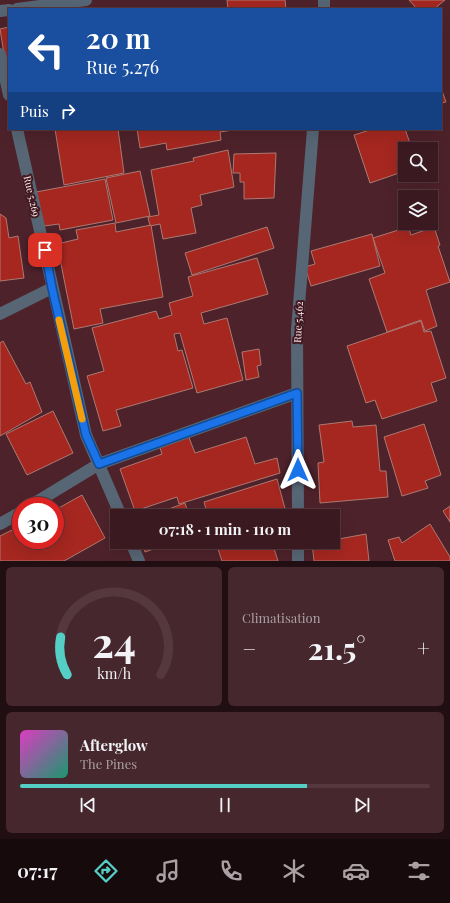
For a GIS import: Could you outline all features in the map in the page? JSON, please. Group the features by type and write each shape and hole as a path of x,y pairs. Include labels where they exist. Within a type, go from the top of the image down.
{"street":[{"path":"25,8 86,0"},
{"path":"0,54 8,90"},
{"name":"Rue 5.269","path":"17,130 86,435 117,509"},
{"name":"Rue 5.462","path":"298,509 297,330 313,130"},
{"path":"0,314 52,288"},
{"path":"45,497 99,464 297,393"},
{"path":"0,524 12,517"},
{"path":"134,549 139,561"},
{"path":"298,549 298,561"}],"building":[{"path":"227,0 285,0 286,8 228,8"},
{"path":"409,0 445,0 435,8 416,8"},
{"path":"8,27 8,66 6,66 0,29"},
{"path":"442,91 446,102 442,103"},
{"path":"55,130 118,130 124,173 64,185"},
{"path":"137,130 233,130 220,132 221,140 167,150 166,143 140,148"},
{"path":"370,130 405,130 410,142 398,142 398,173 370,183 354,135"},
{"path":"228,150 234,187 200,195 202,205 191,208 196,233 163,239 160,224 150,226 148,217 159,215 151,170 194,161 193,158"},
{"path":"276,153 274,198 244,199 244,182 240,182 240,173 233,173 234,154"},
{"path":"140,171 150,216 116,223 106,178"},
{"path":"105,179 113,220 60,230 59,224 44,226 36,192"},
{"path":"0,214 6,218 9,238 18,236 24,278 0,281"},
{"path":"115,223 116,232 151,225 163,297 100,309 103,323 74,329 57,244 78,239 76,230"},
{"path":"267,227 274,248 192,275 185,253"},
{"path":"398,230 409,230 411,235 425,230 435,230 440,245 438,246 450,282 426,290 437,326 425,331 421,320 387,332 369,279 385,273 373,238"},
{"path":"372,234 380,266 311,286 305,267 315,264 311,251"},
{"path":"257,258 268,294 201,313 204,324 227,318 243,380 197,393 180,333 174,334 178,351 182,350 193,388 116,410 121,426 103,431 87,376 104,371 92,328 156,311 159,319 172,315 169,303 193,296 188,277"},
{"path":"421,321 424,332 431,331 446,378 431,383 437,401 382,419 375,400 366,403 347,346"},
{"path":"3,341 26,384 30,382 42,412 0,436 0,343"},
{"path":"259,349 261,365 257,366 259,377 246,380 242,352"},
{"path":"53,411 73,453 27,475 6,434"},
{"path":"352,421 353,427 376,425 380,471 386,471 388,497 320,503 318,463 324,462 319,425"},
{"path":"424,424 441,475 425,481 428,488 402,496 384,437"},
{"path":"188,435 195,453 246,437 255,464 277,458 280,473 179,504 177,497 141,509 134,509 120,469 162,454 159,445"},
{"path":"277,479 285,509 206,509 204,502"},
{"path":"82,495 105,538 64,561 0,561 0,536 12,530 12,549 64,549 64,505"},
{"path":"185,503 187,509 169,509"},
{"path":"450,506 450,522 443,511"},
{"path":"430,524 450,557 450,561 395,561 388,540 399,537 402,543"},
{"path":"366,534 369,561 314,561 313,549 340,549 340,539"},
{"path":"144,549 153,549 145,552"},
{"path":"218,549 274,549 278,561 222,561"}],"slow traffic":[{"path":"59,320 82,419"}],"route":[{"path":"45,250 52,288 86,435 99,464 297,393 298,470"}]}
